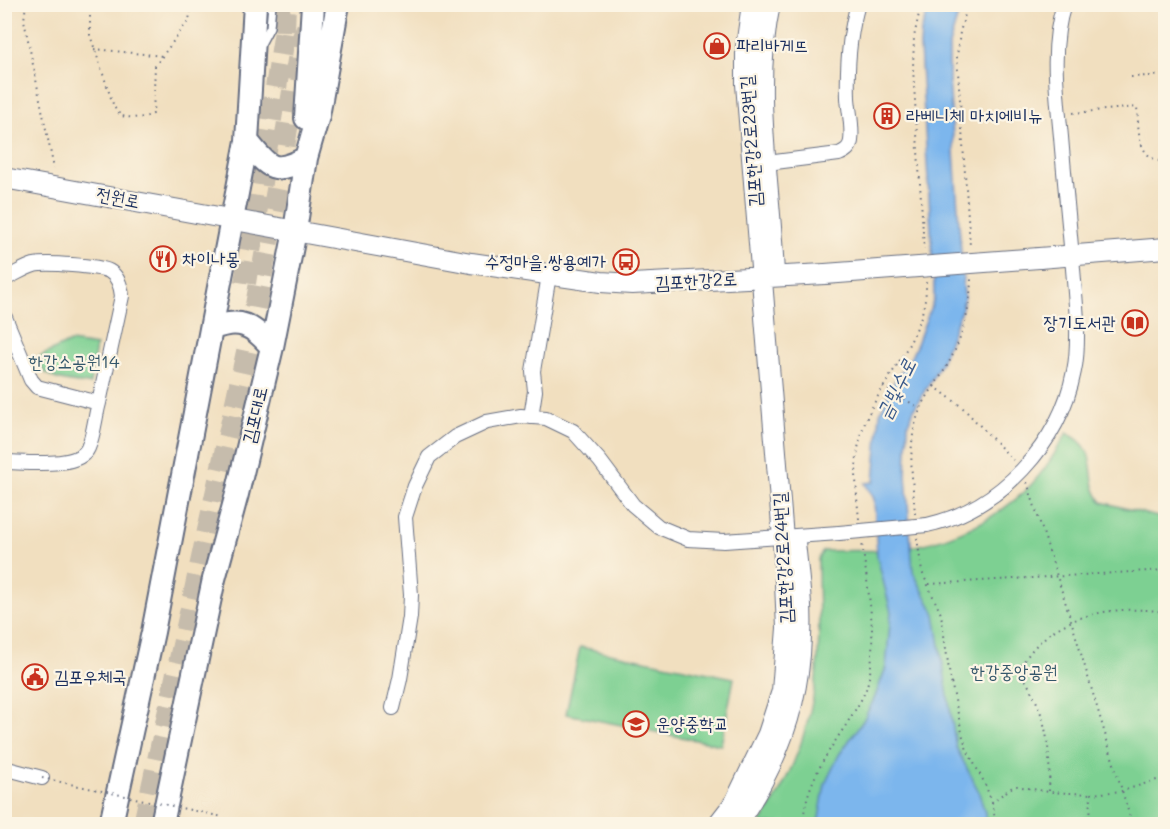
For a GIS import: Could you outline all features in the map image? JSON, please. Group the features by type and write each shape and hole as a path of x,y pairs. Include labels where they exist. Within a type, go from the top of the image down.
{"main road":[{"path":"111,825 153,632 247,141 255,4"},
{"path":"247,141 268,166 290,167 306,158 305,124 313,4"},
{"name":"김포대로","path":"162,825 214,579 272,347 295,231 306,158 318,116 338,4"},
{"path":"211,329 227,323 246,325 257,331 272,347"}],"street":[{"name":"김포한강2로23번길","path":"752,4 746,47 746,84 768,277"},
{"name":"김포한강2로23번길","path":"768,277 767,164 762,55 770,4"},
{"path":"767,164 839,154 846,151 849,146 851,128 848,69 850,42 858,4"},
{"path":"393,708 410,617 411,595 405,517 415,486 429,457 454,437 487,422 521,416 546,418 573,431 594,454 633,505 659,527 688,539 724,541 789,538 927,525 964,514 983,503 1021,471 1052,428 1065,400 1074,371 1077,332 1073,256 1059,117 1056,47 1057,27 1064,4"},
{"name":"전원로","path":"4,178 232,219"},
{"name":"김포한강2로","path":"232,219 549,275 632,284 825,274 1166,248"},
{"path":"4,279 35,265 49,263 110,272 118,280 122,296 88,448 82,457 72,462 4,462"},
{"path":"531,417 535,391 533,371 549,275"},
{"name":"김포한강2로24번길","path":"736,825 759,789 783,737 796,695 802,635 789,538 768,277"},
{"path":"4,315 31,380 38,387 99,402"},
{"name":"김포한강2로24번길","path":"718,825 735,802 764,743 782,691 787,628 789,538"},
{"path":"4,768 42,778"}],"lane":[{"path":"253,52 261,44 270,27 272,4"}],"path":[{"path":"4,14 15,4"},
{"path":"26,4 24,20 57,187"},
{"path":"90,4 90,35 114,107 121,116 135,118 153,114 154,66 189,20 192,4"},
{"path":"921,4 914,37 913,68 924,249"},
{"path":"968,4 960,32 957,57 970,249"},
{"path":"94,49 163,56"},
{"path":"1131,77 1166,75"},
{"path":"1073,113 1137,107 1140,143 1144,152 1157,161 1166,162"},
{"path":"915,513 914,430 921,408 962,338 970,297 971,270"},
{"path":"860,523 856,483 857,454 863,428 918,325 923,305 925,278"},
{"path":"934,386 962,407 1010,456 1027,481 1132,825"},
{"path":"883,387 921,408"},
{"path":"803,825 810,784 827,753 860,703 870,669 870,619 861,535"},
{"path":"917,537 920,564 941,614 950,677 965,744 992,802 996,825"},
{"path":"928,584 1166,570"},
{"path":"1049,792 1050,765 1046,726 1034,694 1019,670 1026,657 1034,646 1052,631 1071,620 1110,611 1166,612"},
{"path":"992,802 1017,786 1049,792 1091,794 1122,791 1166,777"},
{"path":"42,778 223,818"},
{"path":"1090,825 1091,794"}],"green space":[{"name":"한강소공원14","path":"70,342 96,346 90,384 50,376 40,365 39,357"},
{"name":"한강중앙공원","path":"1067,433 1085,448 1089,456 1096,493 1102,502 1165,519 1165,824 760,824 793,765 807,723 816,678 819,644 818,559 823,551 906,548 963,531 998,512 1027,489 1054,455"},
{"path":"580,647 734,678 721,745 566,714"}],"water":[{"name":"금빛수로","path":"930,5 961,5 949,45 949,79 964,296 962,308 940,365 914,409 908,424 906,475 913,572 935,614 956,747 978,790 986,824 818,824 825,784 839,755 863,721 886,667 891,612 877,556 874,499 865,483 874,482 880,413 894,382 911,357 934,298 920,47 921,31"}],"tunnel":[{"path":"245,283 285,31 277,4"},
{"path":"285,31 286,4"},
{"path":"144,824 250,338 301,42 307,28"}],"place":[{"name":"파리바게뜨","path":"717,46"},
{"name":"라베니체 마치에비뉴","path":"887,116"},
{"name":"차이나몽","path":"163,259"},
{"name":"수정마을.쌍용예가","path":"626,262"},
{"name":"장기도서관","path":"1135,323"},
{"name":"김포우체국","path":"35,677"},
{"name":"운양중학교","path":"636,724"}]}
